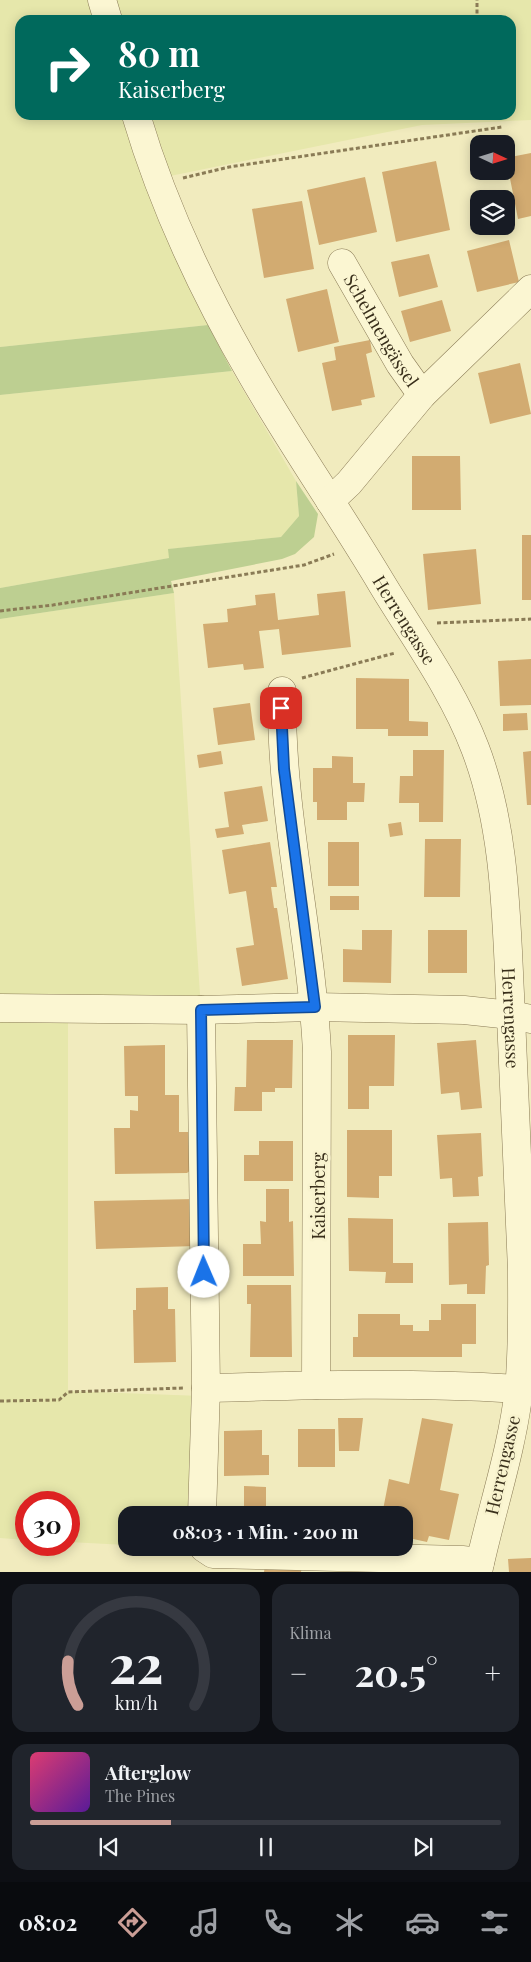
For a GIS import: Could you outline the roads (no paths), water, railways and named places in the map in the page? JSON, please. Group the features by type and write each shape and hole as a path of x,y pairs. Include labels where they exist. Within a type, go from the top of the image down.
{"street":[{"path":"102,0 106,15"},
{"name":"Herrengasse","path":"138,120 182,239 233,342 448,692 475,748 494,814 521,1017 522,1331 519,1389 510,1436 479,1567"},
{"name":"Schelmengässel","path":"342,263 395,356 422,395"},
{"name":"Schelmengässel","path":"330,501 349,483 422,395 531,289"},
{"name":"Kaiserberg","path":"282,690 281,724 284,769 315,1007 318,1052 316,1385"},
{"path":"0,1008 201,1010 315,1007 464,1010 521,1017"},
{"path":"201,1010 206,1388 202,1506"},
{"path":"206,1388 316,1385 474,1386 519,1389"},
{"path":"295,1556 462,1560 479,1567"}]}
